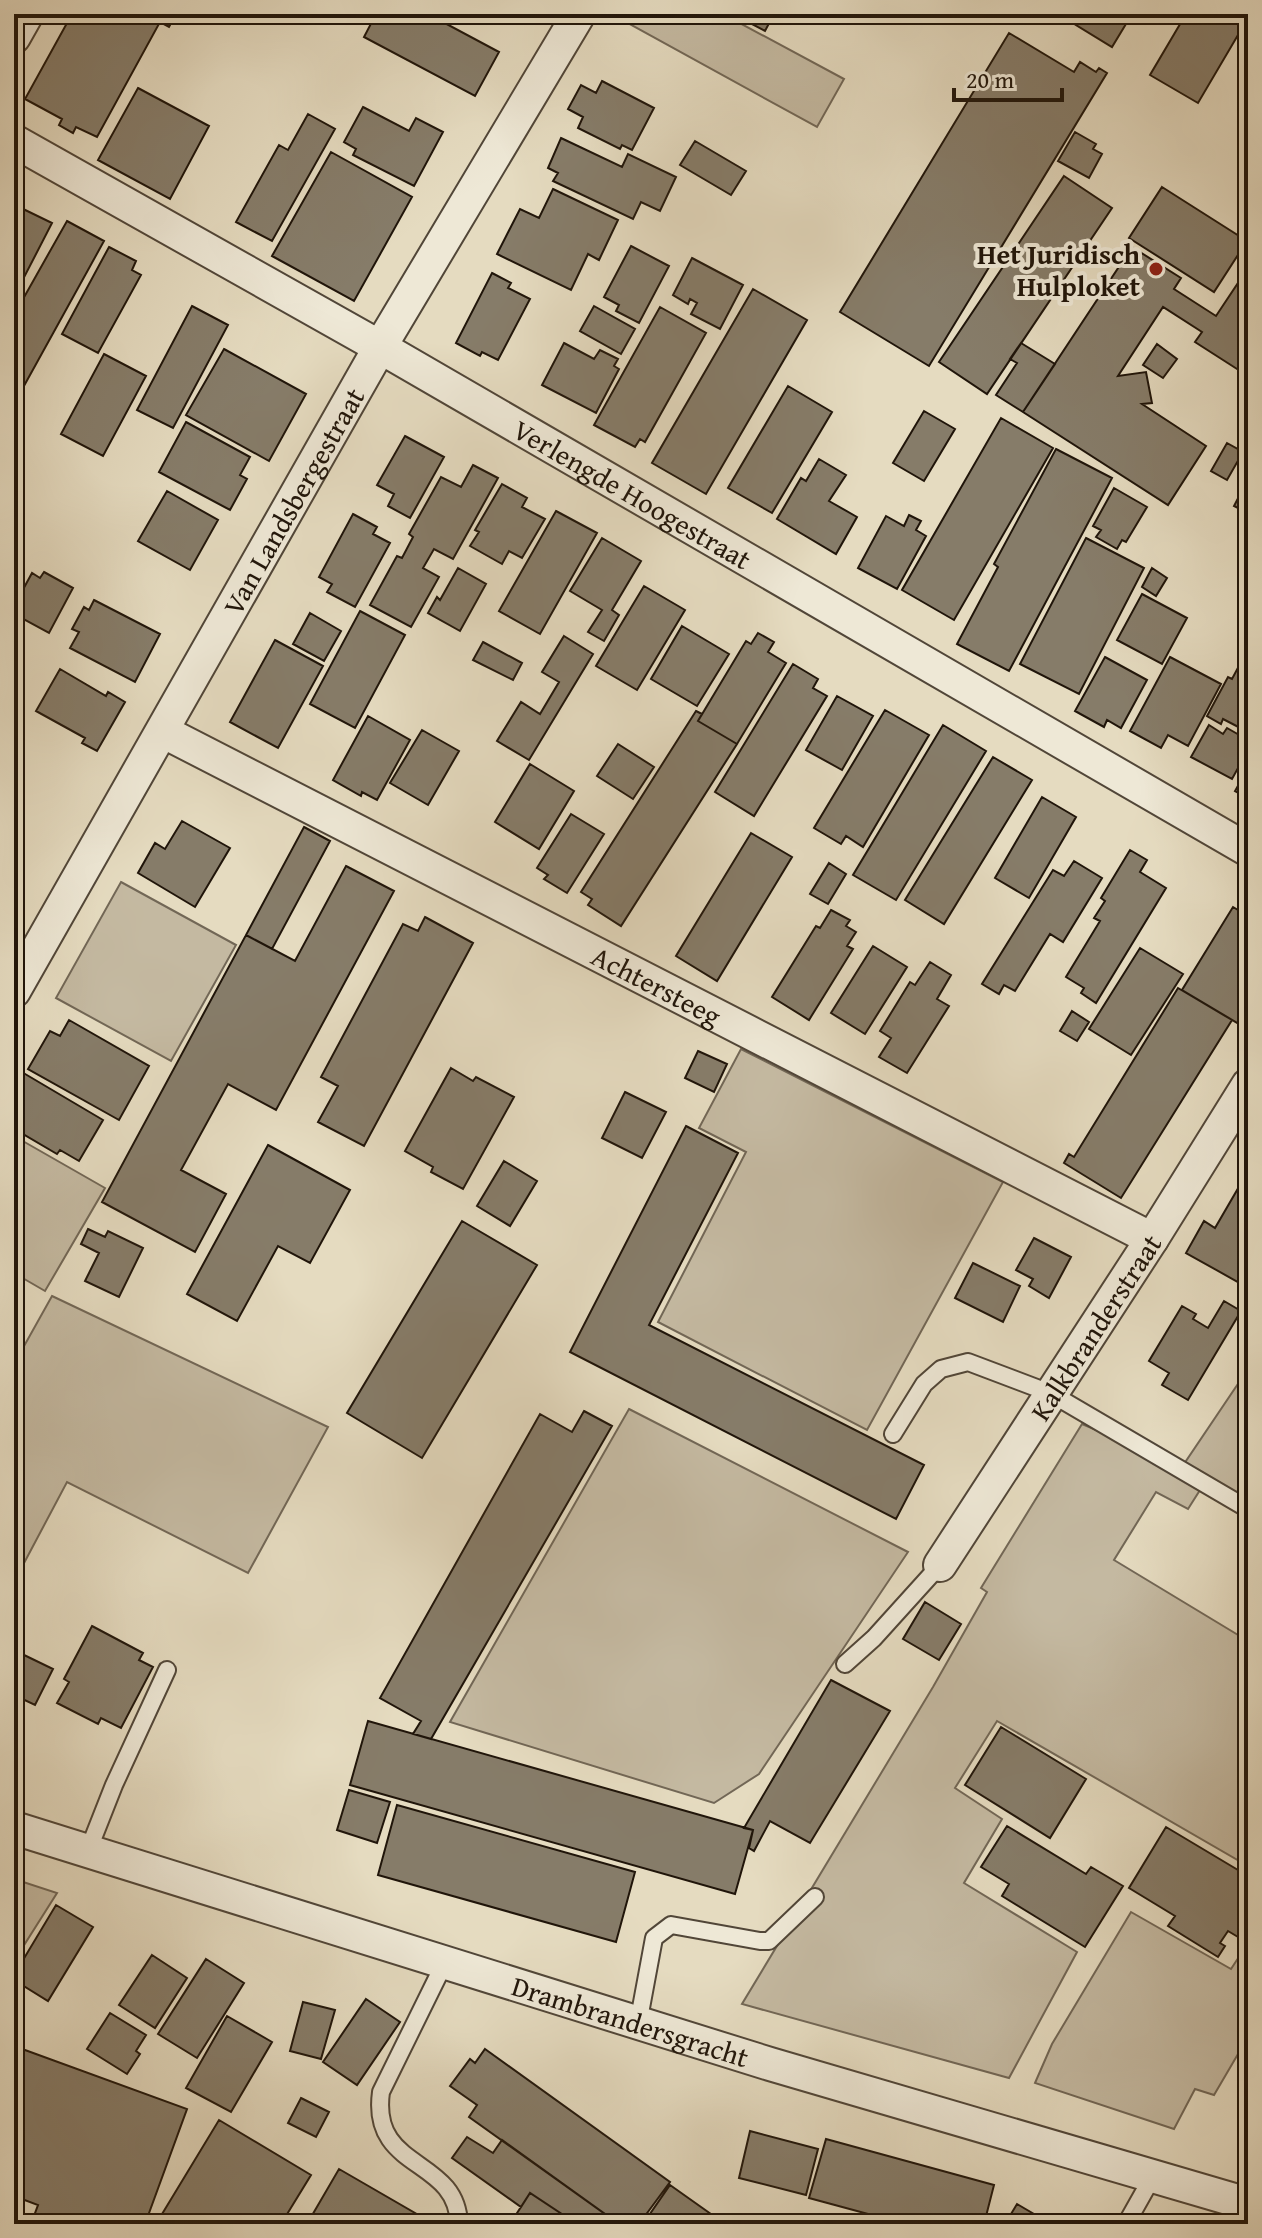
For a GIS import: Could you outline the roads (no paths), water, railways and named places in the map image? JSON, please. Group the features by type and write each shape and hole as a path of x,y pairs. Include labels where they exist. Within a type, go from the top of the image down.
{"street":[{"path":"14,37 27,14"},
{"name":"Van Landsbergestraat","path":"14,991 164,732 380,347 579,14"},
{"name":"Verlengde Hoogestraat","path":"14,141 380,347 1248,850"},
{"name":"Achtersteeg","path":"164,732 1152,1239"},
{"name":"Kalkbranderstraat","path":"940,1565 1248,1085"},
{"name":"Drambrandersgracht","path":"14,1828 638,2024 1248,2204"}],"lane":[{"path":"893,1434 924,1384 941,1369 968,1362 1050,1393 1248,1509"},
{"path":"845,1664 874,1638 940,1565"},
{"path":"88,1851 114,1785 167,1670"},
{"path":"638,2024 654,1938 665,1928 671,1925 769,1941 815,1897"},
{"path":"445,1962 381,2092 380,2104 381,2122 396,2149 447,2186 454,2199 459,2224"},
{"path":"1126,2224 1153,2176"}],"place":[{"name":"Het Juridisch Hulploket","path":"1156,269"}]}
